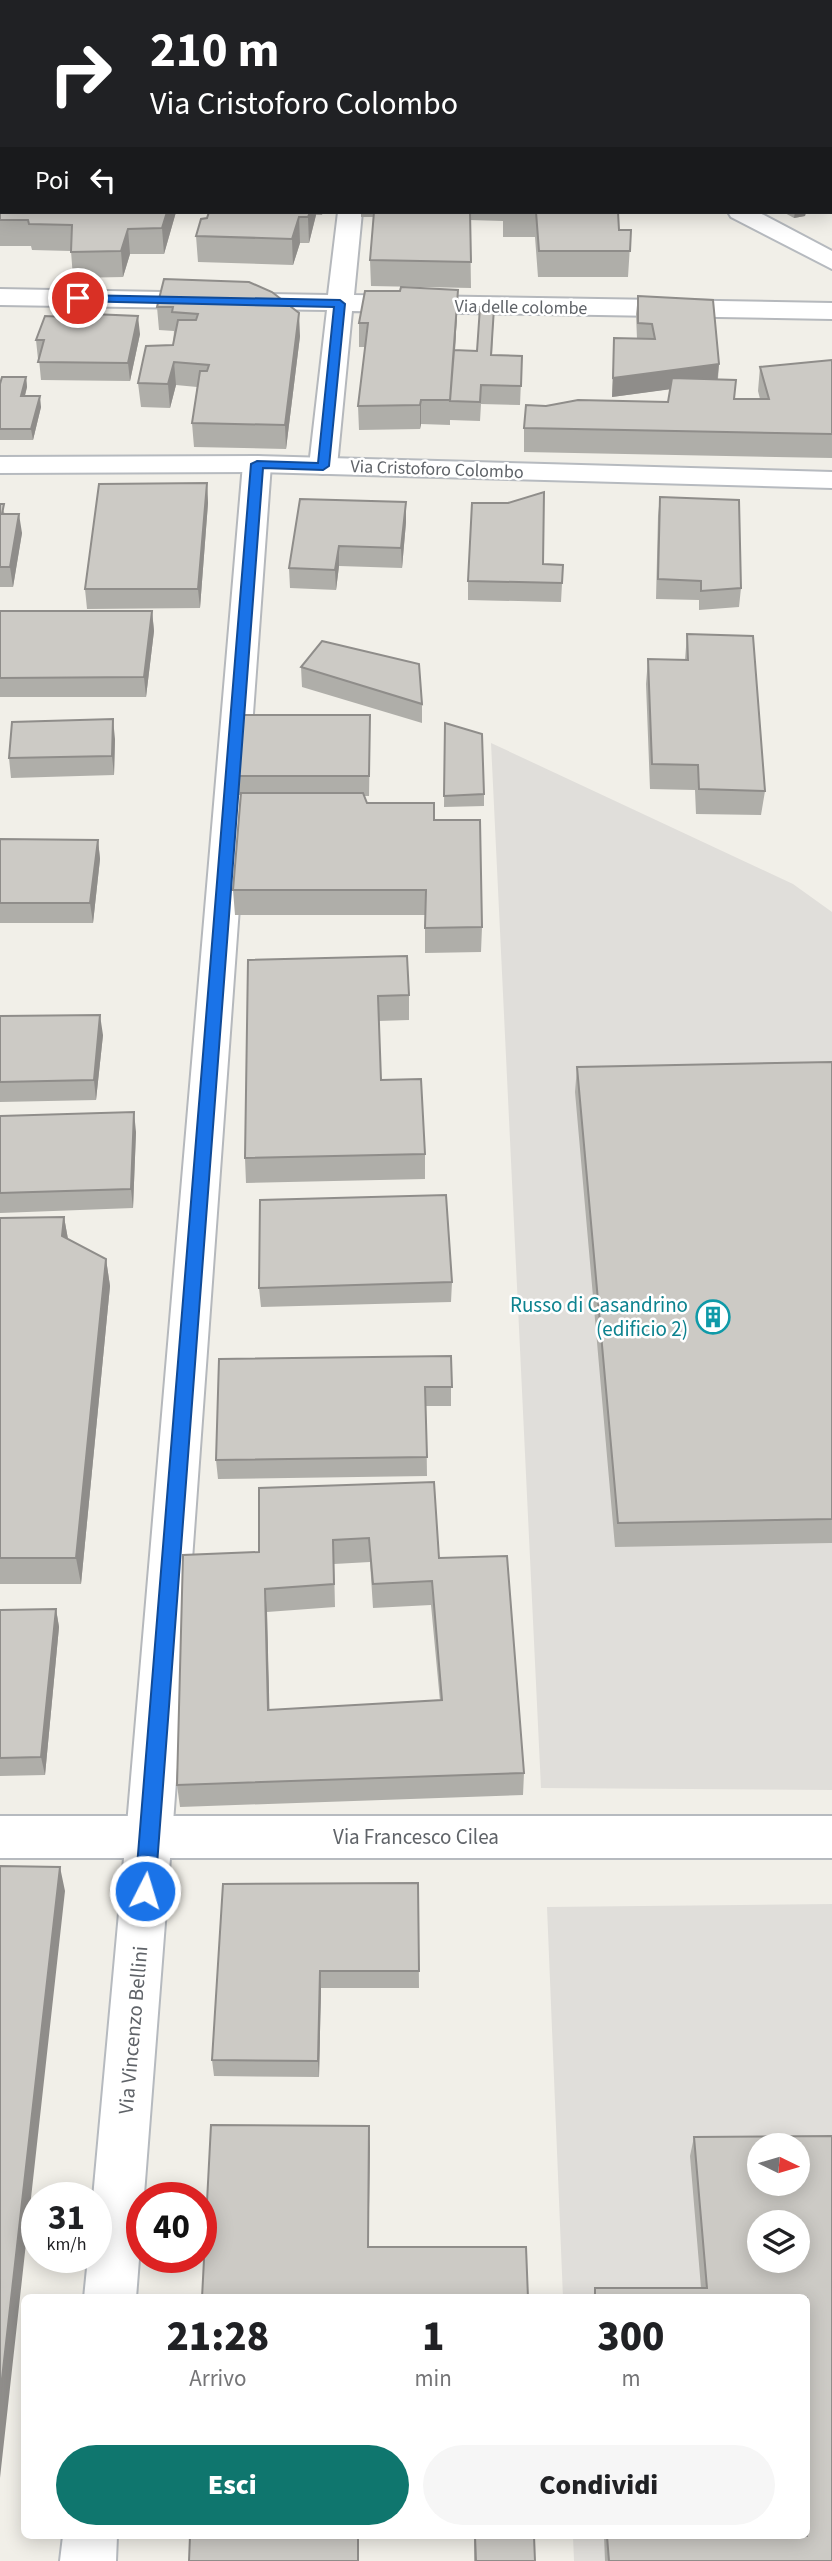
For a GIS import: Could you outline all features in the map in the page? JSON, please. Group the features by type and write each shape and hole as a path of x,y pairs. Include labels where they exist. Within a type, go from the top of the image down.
{"street":[{"path":"323,466 350,214"},
{"path":"744,214 832,261"},
{"name":"Via delle colombe","path":"0,297 832,311"},
{"name":"Via Cristoforo Colombo","path":"0,465 257,464 832,480"},
{"name":"Via Vincenzo Bellini","path":"110,2294 257,464"},
{"name":"Via Francesco Cilea","path":"0,1837 832,1837"},
{"path":"88,2561 90,2539"}],"shaded area":[{"path":"491,743 793,884 832,912 832,1790 541,1788"},
{"path":"832,1904 832,2561 574,2561 573,2539 810,2539 810,2294 563,2294 547,1907"}],"building":[{"path":"0,214 166,214 162,228 128,229 121,251 71,252 72,225 0,220"},
{"path":"208,214 309,214 308,217 299,217 292,239 196,236 201,219 207,218"},
{"path":"374,214 470,214 471,262 370,260"},
{"path":"536,214 618,214 619,230 631,230 630,251 539,251"},
{"path":"164,279 249,282 272,292 299,313 285,425 192,423 200,371 207,371 209,365 174,362 168,384 138,383 146,346 173,345 178,320 196,320 198,314 172,312 173,307 157,307"},
{"path":"401,287 458,290 450,400 421,400 420,405 358,406 368,323 359,323 365,291 400,291"},
{"path":"638,296 713,300 719,364 613,378 614,338 655,339 652,324 638,323"},
{"path":"480,307 494,308 491,355 522,356 521,386 481,385 480,402 450,401 454,350 477,351"},
{"path":"69,313 138,316 128,363 38,362 44,340 36,340 45,316 68,317"},
{"path":"832,360 832,434 524,428 526,405 546,406 578,400 668,402 672,378 736,380 734,399 769,399 760,367"},
{"path":"2,377 26,377 21,396 40,396 31,429 0,429"},
{"path":"207,483 198,589 85,589 99,484"},
{"path":"544,492 543,564 563,565 562,583 468,581 472,503 508,503"},
{"path":"660,497 739,500 741,588 701,591 701,581 658,579"},
{"path":"300,499 406,502 401,548 339,546 335,570 289,568"},
{"path":"0,504 4,504 2,514 19,514 10,567 0,567"},
{"path":"0,611 152,611 144,677 0,678"},
{"path":"687,634 753,636 765,791 699,789 698,765 652,764 648,659 688,660"},
{"path":"322,641 419,664 422,704 301,667"},
{"path":"238,715 370,715 369,776 233,776"},
{"path":"113,719 112,756 9,758 12,722"},
{"path":"445,723 482,734 484,794 444,796"},
{"path":"241,793 363,793 367,803 434,803 434,820 480,820 482,927 425,928 426,890 233,890"},
{"path":"0,839 98,840 90,903 0,903"},
{"path":"407,956 409,995 378,996 381,1080 421,1079 425,1154 245,1158 248,960"},
{"path":"100,1015 94,1080 0,1082 0,1016"},
{"name":"Russo di Casandrino (edificio 2)","path":"832,1062 832,1519 618,1523 577,1067"},
{"path":"134,1112 131,1189 0,1193 0,1116"},
{"path":"446,1195 452,1282 259,1288 260,1200"},
{"path":"64,1217 62,1236 106,1259 76,1558 0,1558 0,1218"},
{"path":"451,1356 452,1387 425,1387 427,1457 216,1460 219,1359"},
{"path":"434,1482 439,1558 507,1556 524,1773 177,1785 183,1555 259,1552 259,1488","holes":["369,1538 373,1584 432,1581 442,1700 268,1710 265,1589 334,1584 333,1540"]},
{"path":"56,1609 41,1757 0,1758 0,1610"},
{"path":"0,1866 60,1867 24,2182 21,2182 21,2211 0,2396"},
{"path":"418,1883 419,1971 320,1971 318,2061 212,2060 223,1884"},
{"path":"211,2125 369,2126 368,2247 526,2247 528,2294 202,2294 203,2273 217,2273 217,2182 208,2182"},
{"path":"810,2136 832,2136 832,2561 609,2561 607,2539 810,2539 810,2294 595,2294 595,2288 707,2288 694,2137 747,2137 747,2196 810,2196"},
{"path":"190,2539 358,2539 358,2561 189,2561"},
{"path":"475,2539 534,2539 535,2561 476,2561"}],"place":[{"name":"Russo di Casandrino (edificio 2)","path":"713,1317"}],"route":[{"path":"78,298 340,304 323,466 257,464 145,1891"}]}
